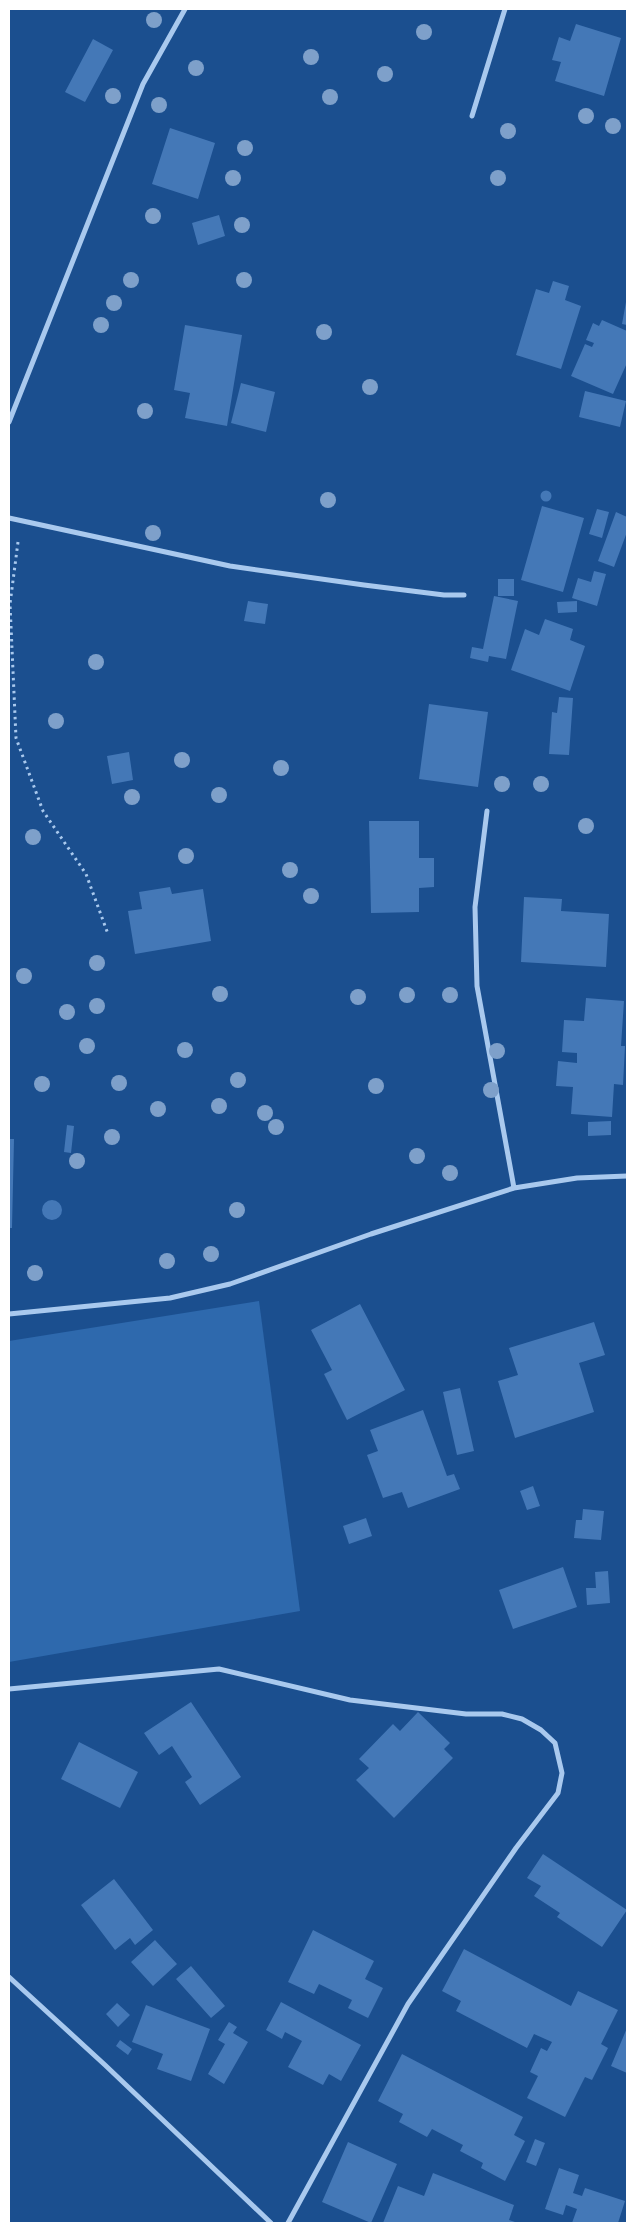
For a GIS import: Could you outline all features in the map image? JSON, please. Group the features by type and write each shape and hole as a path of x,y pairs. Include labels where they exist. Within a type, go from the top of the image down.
{"street":[{"path":"9,422 143,84 185,9"},
{"path":"472,116 506,9"},
{"path":"9,518 20,522 230,566 444,595 464,595"},
{"path":"487,811 475,907 477,986 514,1188"},
{"path":"9,1314 170,1298 230,1284 371,1234 514,1188 577,1178 627,1176"},
{"path":"9,1689 219,1670 350,1700 466,1714 502,1714 522,1719 540,1730 554,1743 562,1773 558,1793 516,1848 408,2004 288,2223"},
{"path":"9,1977 105,2065 271,2223"}],"path":[{"path":"20,522 10,604 16,738 43,810 86,874 108,934"}],"shaded area":[{"path":"259,1301 300,1611 9,1662 9,1341"}],"building":[{"path":"576,24 621,38 604,96 555,81 561,62 552,60 559,37 570,41"},
{"path":"93,39 113,50 85,102 65,92"},
{"path":"170,128 215,143 198,199 152,184"},
{"path":"219,215 225,236 198,245 192,223"},
{"path":"553,281 569,286 565,300 581,306 561,369 516,355 536,289 549,293"},
{"path":"627,302 627,325 622,324"},
{"path":"602,320 627,331 627,363 613,394 571,376 585,344 592,347 594,343 586,340 593,323 599,326"},
{"path":"185,325 242,335 227,426 185,418 190,393 174,390"},
{"path":"241,383 275,392 266,432 231,423"},
{"path":"585,391 626,401 620,427 579,417"},
{"path":"544,491 548,491 551,496 550,500 544,501 541,498 541,494"},
{"path":"542,506 584,518 563,592 521,580"},
{"path":"597,509 609,512 602,538 589,534"},
{"path":"616,512 627,517 627,532 614,567 598,561"},
{"path":"594,571 606,574 597,606 572,598 578,578 591,582"},
{"path":"498,579 514,579 514,596 498,596"},
{"path":"494,596 518,601 506,659 489,656 488,662 470,658 472,647 483,649"},
{"path":"248,601 268,604 265,624 244,621"},
{"path":"577,601 577,612 558,613 557,602"},
{"path":"545,619 573,629 570,640 585,646 570,691 511,670 525,629 539,635"},
{"path":"559,697 573,698 569,755 549,754 552,712 557,713"},
{"path":"429,704 488,712 478,787 419,779"},
{"path":"129,752 133,780 112,784 107,756"},
{"path":"369,821 419,821 419,858 434,858 434,887 419,888 419,912 371,913"},
{"path":"170,887 172,894 203,889 211,941 135,954 128,911 142,909 139,892"},
{"path":"524,897 562,899 561,911 609,914 606,967 521,962"},
{"path":"586,998 624,1001 621,1046 625,1046 623,1085 614,1084 612,1117 571,1114 573,1087 556,1086 558,1061 577,1063 577,1053 562,1052 564,1020 584,1021"},
{"path":"611,1121 611,1135 588,1136 588,1122"},
{"path":"67,1125 74,1126 71,1153 64,1152"},
{"path":"9,1139 14,1139 12,1228 9,1228"},
{"path":"52,1200 59,1203 62,1210 59,1217 52,1220 45,1217 42,1210 45,1203"},
{"path":"360,1304 405,1390 347,1420 324,1374 332,1370 311,1330"},
{"path":"594,1322 605,1355 579,1363 594,1412 515,1438 498,1381 518,1375 509,1348"},
{"path":"460,1388 474,1451 457,1455 443,1392"},
{"path":"423,1410 447,1476 454,1474 460,1489 408,1508 402,1492 383,1498 367,1455 378,1451 370,1430"},
{"path":"533,1486 540,1506 527,1510 520,1491"},
{"path":"583,1509 604,1511 601,1540 574,1538 576,1520 582,1520"},
{"path":"366,1518 372,1536 349,1544 343,1526"},
{"path":"563,1567 577,1607 513,1629 499,1590"},
{"path":"608,1571 610,1603 587,1605 586,1588 596,1588 595,1572"},
{"path":"191,1702 241,1777 200,1805 185,1782 192,1777 172,1746 159,1755 144,1733"},
{"path":"418,1712 450,1743 444,1749 453,1758 394,1818 356,1780 369,1768 359,1759 393,1724 400,1731"},
{"path":"79,1742 138,1772 120,1808 61,1779"},
{"path":"543,1854 627,1910 602,1947 557,1917 560,1913 534,1896 541,1886 527,1878"},
{"path":"114,1879 153,1930 135,1945 130,1938 115,1950 81,1905"},
{"path":"313,1930 374,1961 365,1979 383,1988 368,2018 348,2008 352,2000 319,1984 314,1994 288,1982"},
{"path":"155,1940 177,1964 153,1986 131,1962"},
{"path":"464,1949 571,2006 578,1991 618,2010 601,2044 608,2048 592,2080 585,2077 565,2117 527,2098 538,2076 530,2072 541,2048 547,2051 552,2042 534,2034 527,2048 456,2011 461,2001 442,1991"},
{"path":"191,1966 225,2006 211,2018 176,1979"},
{"path":"281,2002 361,2045 341,2081 329,2074 323,2085 288,2067 302,2041 285,2032 282,2039 266,2030"},
{"path":"117,2003 130,2015 118,2027 106,2014"},
{"path":"146,2005 210,2029 191,2081 157,2069 163,2054 132,2042"},
{"path":"229,2022 237,2027 233,2033 248,2042 224,2084 208,2074 225,2044 218,2040"},
{"path":"627,2028 627,2073 611,2066"},
{"path":"120,2040 132,2049 128,2055 116,2046"},
{"path":"402,2054 523,2117 514,2135 525,2141 505,2181 481,2168 483,2163 460,2151 463,2145 432,2129 427,2137 399,2122 403,2114 378,2101"},
{"path":"535,2139 545,2143 536,2166 526,2162"},
{"path":"348,2142 397,2164 371,2223 322,2202"},
{"path":"559,2168 579,2175 573,2193 582,2196 585,2188 625,2201 618,2223 572,2223 577,2209 566,2205 563,2215 545,2209"},
{"path":"433,2173 514,2205 509,2220 518,2223 383,2223 398,2186 424,2196"}]}
